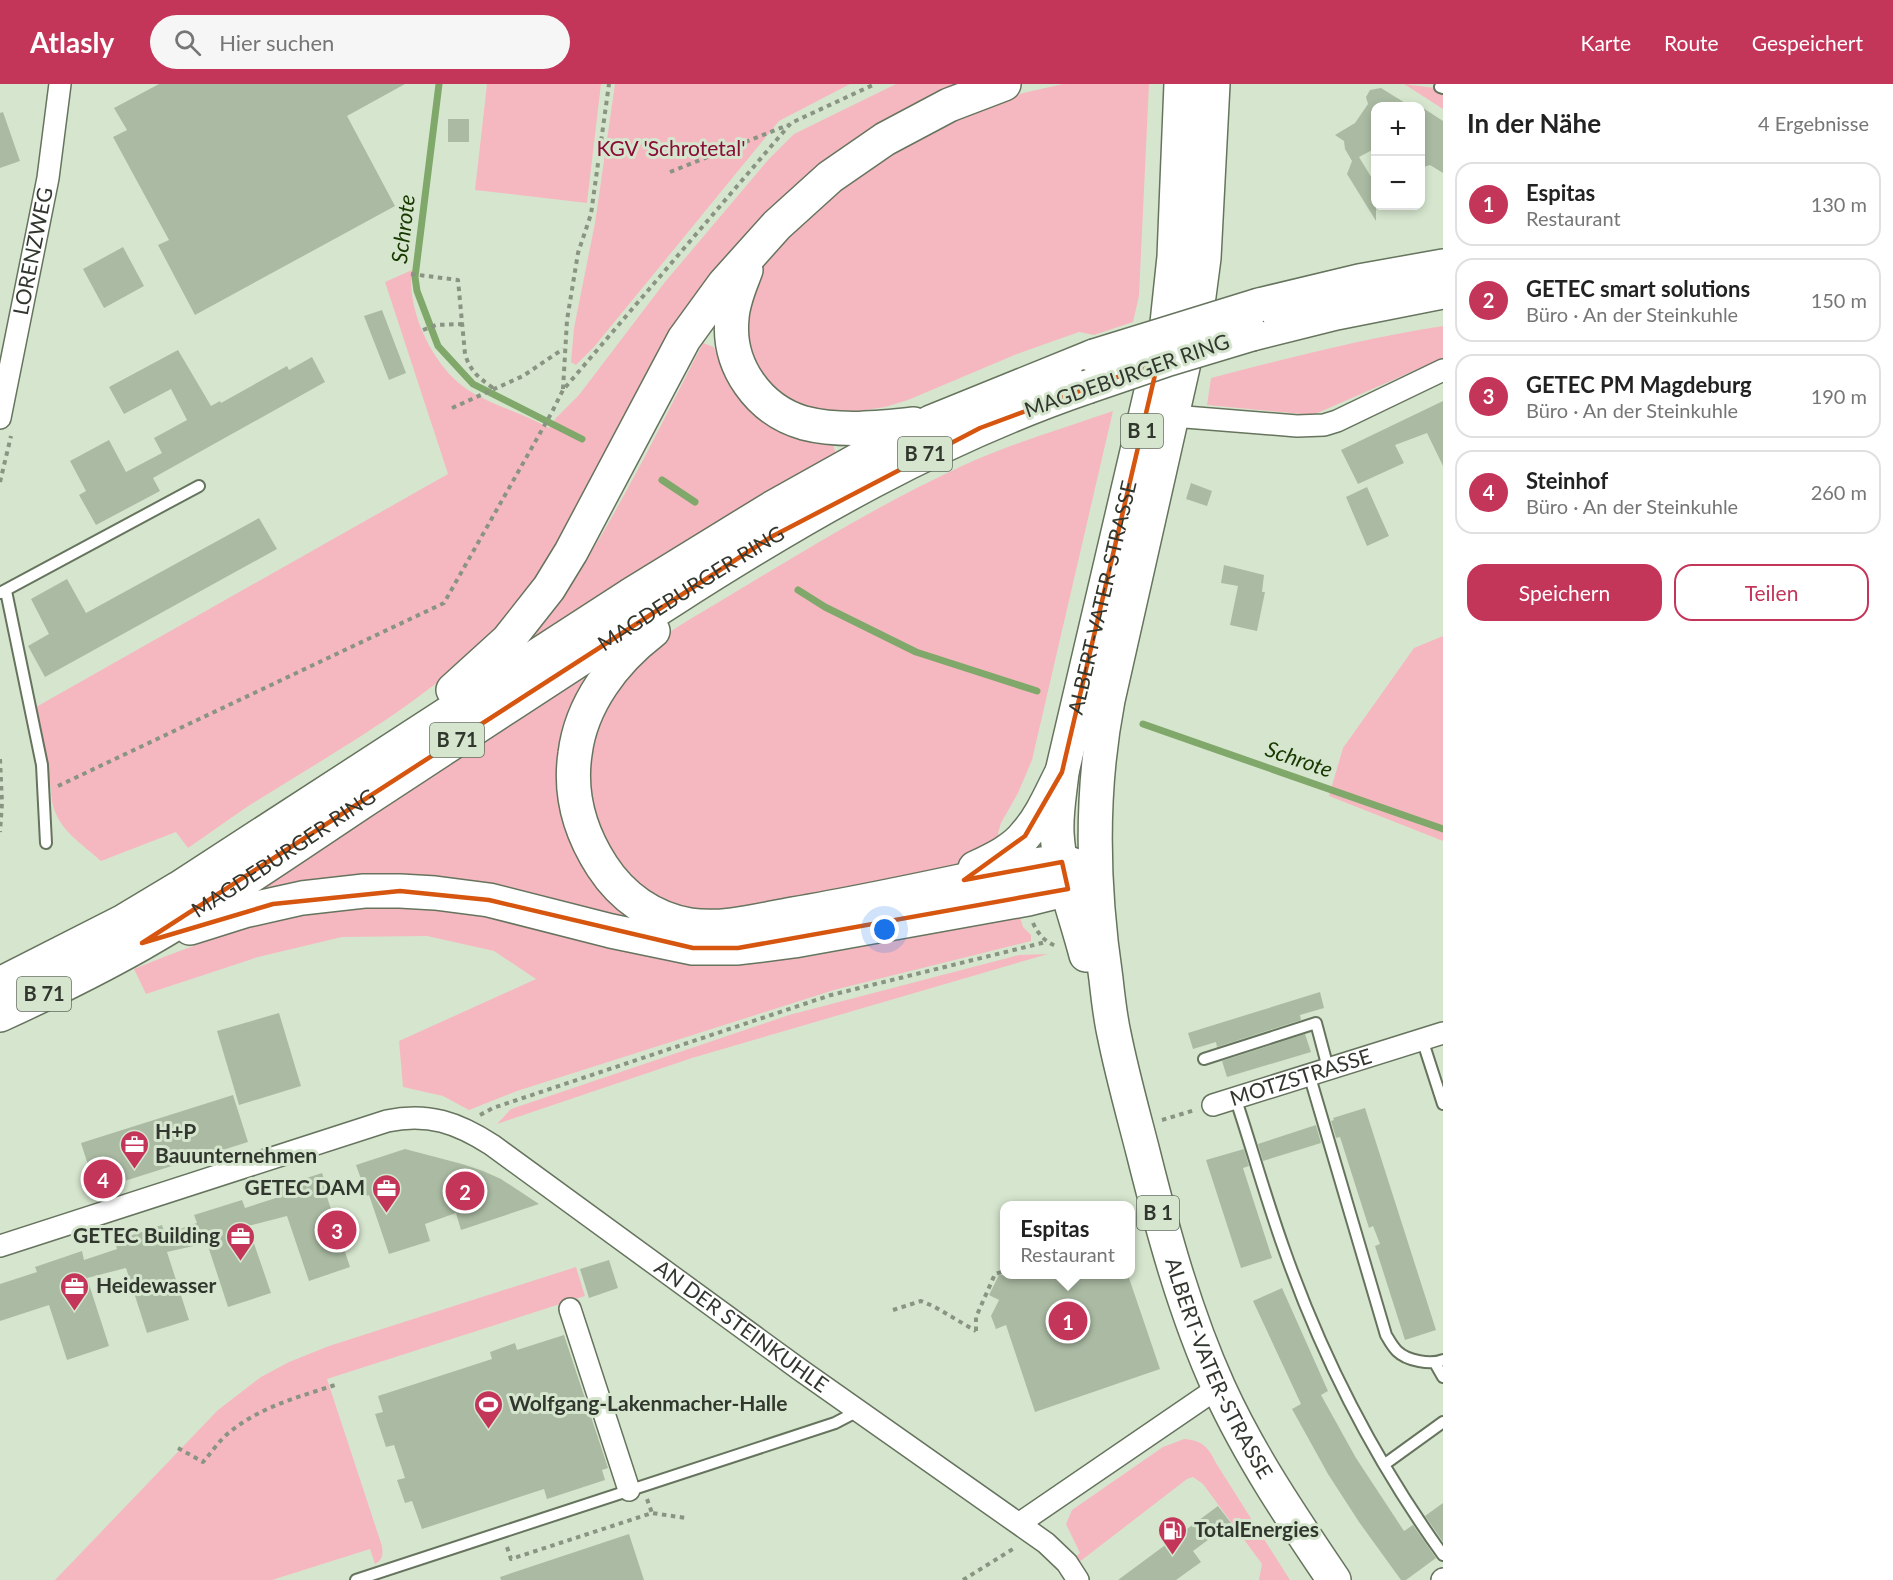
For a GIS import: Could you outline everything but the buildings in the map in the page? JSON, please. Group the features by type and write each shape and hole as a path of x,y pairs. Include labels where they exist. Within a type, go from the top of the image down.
{"main road":[{"path":"380,757 508,640 541,600 571,552 684,339 724,284 777,225 813,191 866,151 949,105 1004,84"},
{"name":"ALBERT-VATER-STRASSE","path":"1181,84 1174,257 1167,323 1062,772 1057,825 1099,935 1114,1033 1164,1235 1191,1314 1219,1387 1269,1481 1334,1580"},
{"name":"ALBERT-VATER-STRASSE","path":"1075,875 1095,800 1103,727 1199,296 1204,258 1213,84"},
{"path":"753,251 733,310 732,344 741,369 754,391 764,401 781,414 820,426 882,427 931,422"},
{"name":"MAGDEBURGER RING","path":"0,984 94,937 179,888 632,594 772,508 931,422 1090,372 1169,359 1255,319 1359,281 1443,266"},
{"name":"MAGDEBURGER RING","path":"1255,319 1336,313 1443,292"},
{"name":"MAGDEBURGER RING","path":"0,1015 142,943 237,885 771,537 882,476 1007,417 1090,372"},
{"path":"771,537 632,648 610,672 590,705 577,740 573,768 573,792 577,813 589,844 606,873 630,899 659,916 690,925 723,926 887,898 1024,868 1075,875"},
{"path":"941,885 996,858 1025,836 1040,815 1062,772"},
{"path":"142,943 244,911 302,898 400,891 489,900 612,932 693,948 738,948 835,934 1028,898 1075,875"}],"street":[{"name":"LORENZWEG","path":"0,418 48,178 60,84"},
{"path":"1173,416 1297,426 1324,425 1337,421 1443,370"},
{"name":"MOTZSTRASSE","path":"1213,1105 1443,1033"},
{"name":"AN DER STEINKUHLE","path":"0,1246 387,1121 410,1118 442,1120 466,1129 492,1145 1021,1533 1057,1553 1078,1580"},
{"path":"570,1309 638,1493"},
{"path":"1021,1533 1219,1387"}],"lane":[{"path":"46,843 42,765 3,592 199,486"},
{"path":"1204,1059 1316,1023 1318,1071 1386,1335 1401,1354 1410,1358 1439,1361 1443,1377"},
{"path":"1422,1039 1443,1104"},
{"path":"1235,1097 1281,1240 1300,1291 1345,1393 1384,1464 1443,1555"},
{"path":"356,1580 502,1532 638,1493 836,1423 858,1412"},
{"path":"1384,1464 1443,1422"}],"path":[{"path":"563,390 567,320 578,253 591,214 609,84"},
{"path":"670,172 791,123 875,84"},
{"path":"45,792 444,603 563,390 791,123"},
{"path":"411,274 459,280 463,348 468,364 474,374 493,388"},
{"path":"423,330 435,325 462,324"},
{"path":"452,408 523,376 564,348"},
{"path":"0,759 2,803 0,832"},
{"path":"466,1129 473,1118 493,1108 831,995 1046,942"},
{"name":"MOTZSTRASSE","path":"1159,1122 1213,1105"},
{"path":"893,1310 921,1301 976,1331 976,1317 995,1275 1000,1273"},
{"path":"178,1448 203,1462 230,1431 257,1414 338,1384"},
{"path":"638,1493 652,1513"},
{"path":"502,1532 511,1559 652,1513 686,1518"},
{"path":"963,1580 1021,1533"}],"highlighted area":[{"path":"1158,362 1062,772 1025,836 964,880 1062,862 1068,889 738,948 693,948 489,900 400,891 273,904 142,943 771,537 980,428"}],"green space":[{"path":"487,84 601,84 587,203 475,190"},
{"name":"KGV 'Schrotetal'","path":"615,84 850,84 779,121 594,347 576,365 571,362 574,328 595,223"},
{"path":"896,84 964,84 907,110 858,138 814,169 774,206 554,555 507,618 462,663 433,686 340,750 244,809 188,848 176,832 101,861 74,838 60,822 52,802 36,707 448,474 385,282 412,270 411,286 419,322 435,356 447,371 473,393 549,428 579,395 665,282 768,160 794,134"},
{"path":"1063,84 1149,84 1139,296 1133,322 1094,335 1079,332 1017,354 908,400 885,407 847,413 813,409 795,402 772,385 755,362 743,332 750,285 765,261 796,226 867,168 936,127 1023,93"},
{"path":"1404,84 1443,89 1443,109"},
{"path":"1443,326 1443,358 1313,415 1207,405 1211,378 1356,342"},
{"path":"703,343 714,347 732,387 743,403 757,416 790,435 833,445 836,454 532,641 531,639 557,605 603,532"},
{"path":"1113,411 1032,760 1018,793 1001,823 998,833 1001,844 953,867 914,878 708,912 665,903 627,877 594,824 585,763 606,700 657,640 822,540 926,483 999,450"},
{"path":"1443,636 1443,841 1329,796 1343,748 1414,648"},
{"path":"587,674 569,709 558,747 558,783 564,821 576,854 584,866 640,921 598,915 257,896 255,888"},
{"path":"419,904 474,909 713,964 744,964 807,957 1020,917 1023,927 1031,935 1031,941 834,990 517,1091 469,1110 443,1096 403,1087 399,1041 536,979 494,951 427,936 342,937 258,957 146,994 134,969 218,937 261,924 348,908"},
{"path":"1048,954 692,1058 497,1124 511,1109 789,1015 1019,955"},
{"path":"576,1267 585,1296 327,1379 382,1546 382,1556 375,1564 370,1549 272,1580 55,1580 218,1410 261,1377 289,1362 329,1346"},
{"path":"1184,1439 1200,1443 1211,1453 1290,1580 1259,1580 1262,1564 1203,1484 1193,1477 1187,1479 1078,1563 1074,1558 1080,1553 1066,1524 1072,1510 1163,1447"}],"waterway":[{"name":"Schrote","path":"439,84 415,277 417,291 438,346 473,384 582,439"},
{"name":"Schrote","path":"662,480 695,502"},
{"name":"Schrote","path":"798,590 825,607 916,652 1037,691"},
{"name":"Schrote","path":"1143,724 1443,829"}],"place":[{"name":"H+P Bauunternehmen","path":"134,1170"},
{"name":"Steinhof","path":"103,1179"},
{"name":"GETEC smart solutions","path":"465,1191"},
{"name":"GETEC DAM","path":"386,1214"},
{"name":"GETEC PM Magdeburg","path":"337,1230"},
{"name":"GETEC Building","path":"241,1262"},
{"name":"Heidewasser","path":"75,1312"},
{"name":"Espitas","path":"1068,1321"},
{"name":"Wolfgang-Lakenmacher-Halle","path":"488,1430"},
{"name":"TotalEnergies","path":"1173,1556"}]}
